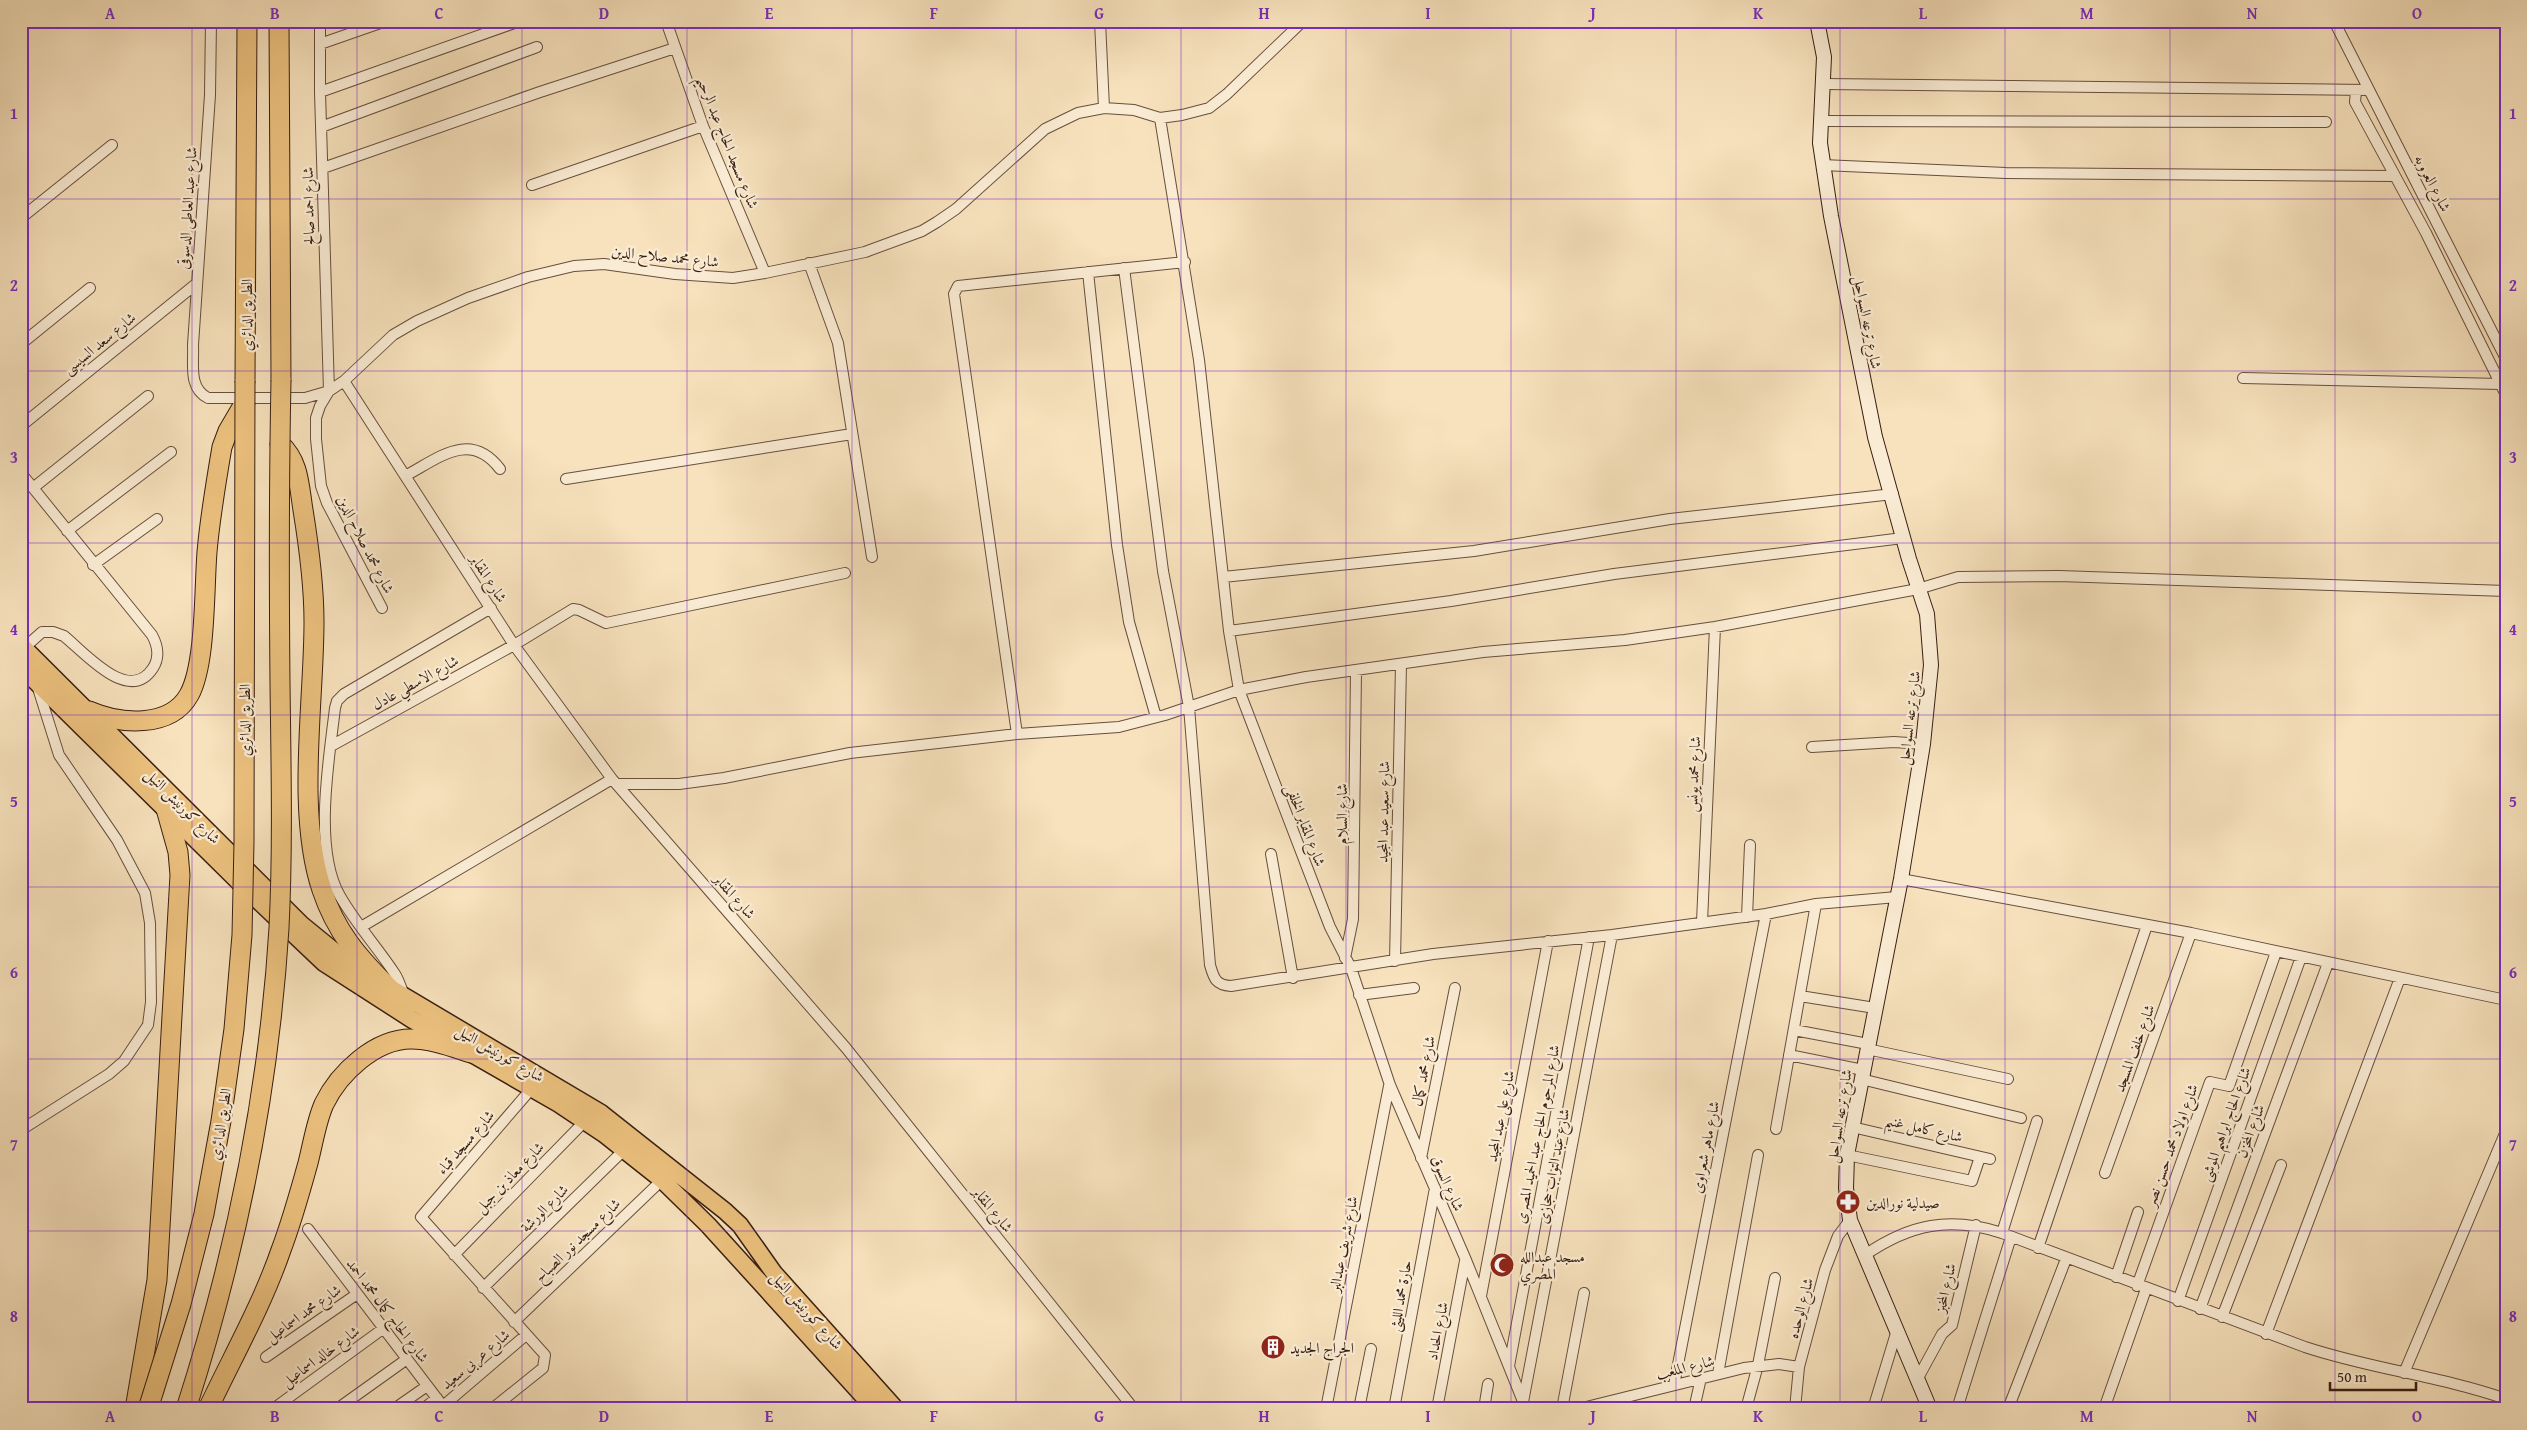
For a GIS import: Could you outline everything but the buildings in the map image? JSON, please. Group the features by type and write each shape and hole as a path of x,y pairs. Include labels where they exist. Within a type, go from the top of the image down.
{"highway":[{"name":"الطريق الدائري","path":"148,1409 181,1304 204,1214 222,1121 234,1028 242,935 247,21"},
{"path":"186,1409 224,1280 246,1186 272,1014 279,928 282,841 278,495 281,380 279,21"},
{"path":"89,711 114,721 128,723 148,721 179,707 188,697 198,675 207,550 222,446 228,431 245,402"},
{"path":"280,444 288,452 295,466 310,557 314,621 310,772 312,849 321,889 335,922 354,953 389,988"},
{"path":"136,1409 156,1280 180,875 176,845 166,808"},
{"path":"208,1409 264,1293 281,1251 296,1208 323,1106 332,1089 344,1074 374,1050 392,1043 411,1039 451,1046 471,1053"}],"main road":[{"name":"شارع ترعه السواحل","path":"1817,21 1824,57 1824,84 1820,121 1822,165 1862,379 1903,538 1929,623 1932,665 1923,744 1901,878 1847,1155 1846,1188 1850,1220 1898,1329 1930,1409"},
{"name":"شارع كورنيش النيل","path":"23,647 301,924 350,964 407,999 526,1066 601,1113 725,1211 740,1226 774,1273 896,1409"},
{"name":"شارع كورنيش النيل","path":"21,667 248,891 324,963 411,1019 532,1088 585,1121 625,1149 662,1180 708,1225 875,1409"},
{"path":"708,1225 716,1227 722,1224 726,1218 725,1211"}],"street":[{"name":"شارع عبد العاطى الدسوقى","path":"211,21 210,96 196,284 194,384 202,395 208,398 305,398 330,391"},
{"name":"شارع احمد صالح","path":"320,21 320,92 330,391"},
{"path":"320,44 386,21"},
{"path":"320,92 520,21"},
{"name":"شارع مسجد الحاج عبد الرحيم","path":"666,21 703,126 765,273"},
{"path":"1100,21 1104,108"},
{"name":"شارع محمد صلاح الدين","path":"382,608 327,503 321,486 316,418 330,391 344,381 393,335 417,321 468,298 528,277 574,266 604,264 705,277 733,278 865,252 922,231 956,208 1045,129 1078,113 1104,108 1134,110 1160,118 1210,108 1303,21"},
{"name":"شارع العروبه","path":"2334,21 2506,359"},
{"path":"321,127 538,47"},
{"path":"323,168 540,92 675,48"},
{"path":"1824,84 2369,90"},
{"name":"شارع العروبه","path":"2356,91 2356,102 2426,233 2506,395"},
{"name":"شارع المقابر الخلفى","path":"1160,118 1185,262 1199,360 1229,631 1238,690 1326,918 1351,968"},
{"path":"1820,121 2326,122"},
{"path":"532,185 703,126"},
{"path":"21,218 112,145"},
{"path":"1822,165 2006,173 2395,176"},
{"path":"2426,233 2440,229"},
{"path":"1017,734 954,294 958,286 1185,262"},
{"path":"809,263 838,343 872,557"},
{"path":"1124,268 1163,571 1189,707 1210,955 1214,978 1218,984 1231,986 1395,961 1766,914 1816,904 1897,897"},
{"path":"1088,272 1117,545 1129,622 1156,717"},
{"name":"شارع سعد السيسى","path":"21,426 196,284"},
{"path":"21,344 90,288"},
{"path":"2243,378 2500,384"},
{"name":"شارع المقابر","path":"344,381 514,644 616,781 846,1048 1134,1409"},
{"path":"33,488 148,396"},
{"path":"566,479 852,434"},
{"path":"405,476 454,451 467,448 490,456 500,469"},
{"path":"67,531 171,452"},
{"path":"21,473 156,643 158,653 156,663 150,671 130,682 110,676 64,636 53,632 39,634 23,647"},
{"path":"1223,577 1474,551 1670,519 1893,494"},
{"path":"93,565 157,519"},
{"path":"1229,631 1451,602 1614,574 1903,538"},
{"name":"شارع الاسطي عادل","path":"331,746 573,610 579,610 606,624 845,573"},
{"path":"361,927 616,781 679,784 724,778 850,753 1017,734 1119,727 1189,707 1238,690 1356,670 1483,652 1625,640 1715,627 1918,589 1958,577 1978,575 2506,591"},
{"path":"407,999 397,977 340,896 329,862 326,770 331,746 335,708 337,701 344,694 491,608"},
{"name":"شارع محمد يونس","path":"1702,922 1715,627"},
{"name":"شارع سعيد عبد المجيد","path":"1395,961 1401,664"},
{"name":"شارع السلام","path":"1345,958 1353,919 1356,670"},
{"path":"21,1130 109,1074 124,1061 148,1025 150,1002 150,923 145,893 117,840 60,755 36,682"},
{"path":"1812,747 1894,742 1923,744"},
{"path":"1748,916 1750,845"},
{"path":"1271,854 1293,978"},
{"path":"1901,878 2191,933 2506,1000"},
{"path":"1776,1129 1816,904"},
{"name":"شارع ماهر شعراوى","path":"1674,1385 1766,914"},
{"path":"2038,1248 2147,925"},
{"name":"شارع خلف المسجد","path":"2105,1173 2191,933"},
{"name":"شارع عبد التواب حجازى","path":"1524,1406 1612,935"},
{"name":"شارع المرحوم الحاج عبد الحميد المصرى","path":"1509,1366 1589,937"},
{"name":"شارع على عبد المجيد","path":"1480,1296 1548,942"},
{"name":"شارع اولاد محمد حسن نصر","path":"2142,1287 2210,1082 2228,1086 2276,952"},
{"name":"شارع الحاج ابراهيم الموشى","path":"2178,1301 2301,957"},
{"name":"شارع المخزن","path":"2200,1309 2328,962"},
{"name":"شارع السوق","path":"1351,968 1390,1085 1466,1260 1524,1406"},
{"path":"2266,1334 2400,978"},
{"path":"1359,995 1414,988"},
{"name":"شارع محمد كمال","path":"1421,1159 1455,988"},
{"path":"1800,996 1875,1008"},
{"path":"1794,1030 2008,1079"},
{"path":"1789,1055 2021,1118"},
{"name":"شارع شريف عبدالبر","path":"1326,1409 1390,1085"},
{"name":"شارع مسجد قباء","path":"454,1255 421,1217 532,1088"},
{"name":"شارع معاذ بن جبل","path":"454,1255 585,1121"},
{"path":"1957,1409 2007,1235 2037,1121"},
{"name":"شارع كامل غنيم","path":"1847,1155 1972,1181 1985,1158 1852,1127"},
{"path":"2404,1372 2506,1131"},
{"name":"شارع الورشة","path":"483,1288 625,1149"},
{"path":"1718,1374 1758,1155"},
{"path":"2222,1318 2281,1166"},
{"name":"شارع مسجد نور الصباح","path":"514,1322 662,1180"},
{"name":"حارة محمد الليثى","path":"1394,1409 1435,1188"},
{"path":"2116,1278 2138,1212"},
{"name":"شارع الوحده","path":"1795,1409 1800,1367 1831,1252 1850,1220"},
{"path":"1865,1255 1885,1241 1906,1231 1929,1225 1952,1223 1976,1226 2007,1235 2222,1318 2330,1355 2455,1383 2506,1399"},
{"name":"شارع المخبز","path":"1918,1378 1942,1334 1952,1325 1976,1226"},
{"name":"شارع الحاج كمال محمد احمد","path":"308,1229 442,1404"},
{"path":"454,1255 545,1355 543,1368 492,1409"},
{"path":"2008,1409 2066,1259"},
{"name":"شارع الحداد","path":"1438,1409 1466,1260"},
{"path":"1746,1409 1758,1365 1775,1278"},
{"path":"2104,1409 2142,1287"},
{"path":"1562,1409 1584,1293"},
{"name":"شارع محمد اسماعيل","path":"266,1358 357,1294"},
{"name":"شارع خالد اسماعيل","path":"273,1409 384,1328"},
{"path":"1873,1409 1898,1329"},
{"name":"شارع عربى سعيد","path":"423,1409 442,1404 526,1335"},
{"path":"1359,1409 1370,1349"},
{"path":"337,1409 407,1359"},
{"name":"شارع الملعب","path":"1578,1409 1595,1407 1701,1378 1758,1365 1800,1367"},
{"path":"1694,1409 1701,1378"},
{"path":"1484,1409 1488,1384"},
{"path":"394,1409 427,1386"}],"place":[{"name":"صيدلية نورالدين","path":"1848,1202"},
{"name":"مسجد عبدالله المصري","path":"1502,1265"},
{"name":"الجراج الجديد","path":"1273,1347"}]}
